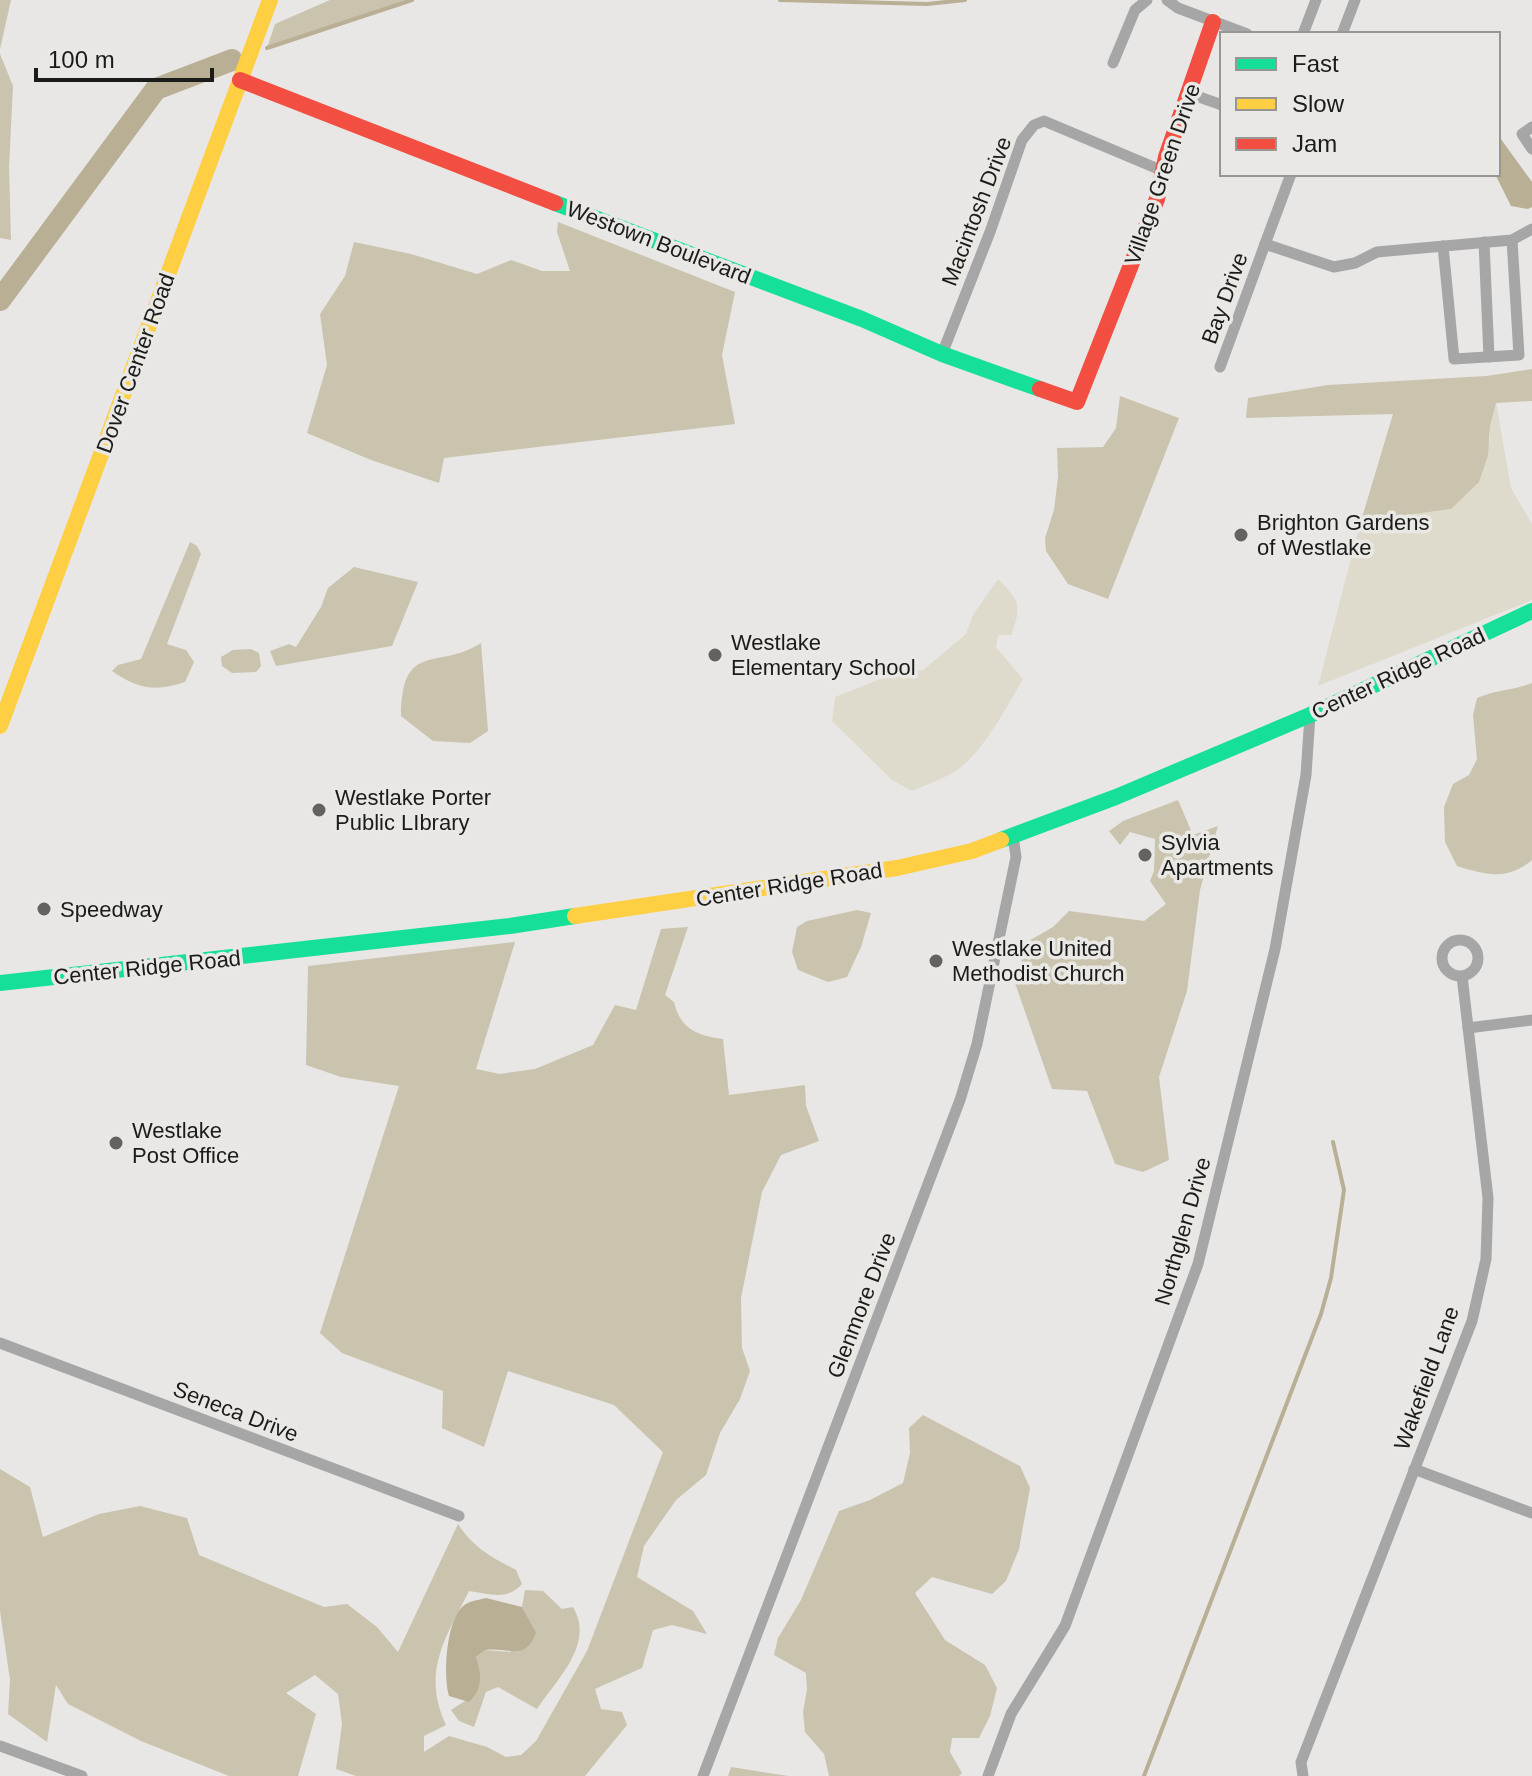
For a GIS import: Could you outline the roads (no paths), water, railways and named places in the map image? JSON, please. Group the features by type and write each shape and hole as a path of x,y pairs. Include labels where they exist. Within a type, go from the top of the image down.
{"street":[{"name":"Dover Center Road","path":"0,726 270,0"},
{"path":"1113,63 1135,10 1147,0"},
{"path":"1167,0 1178,8 1241,32"},
{"path":"1304,32 1316,0"},
{"path":"1343,32 1355,0"},
{"name":"Village Green Drive","path":"1077,402 1157,199 1163,171 1213,22"},
{"name":"Westown Boulevard","path":"240,80 862,319 942,354 1077,402"},
{"path":"1188,93 1220,104"},
{"name":"Macintosh Drive","path":"942,354 1022,140 1034,125 1044,121 1163,171"},
{"path":"1532,127 1522,134 1532,149"},
{"name":"Bay Drive","path":"1220,367 1290,176"},
{"path":"1265,244 1334,267 1355,263 1377,252 1512,240 1532,229"},
{"path":"1443,246 1454,359 1519,355 1512,240"},
{"path":"1484,242 1489,357"},
{"name":"Center Ridge Road","path":"0,983 510,926 897,868 972,851 1116,797 1310,715 1532,611"},
{"name":"Northglen Drive","path":"988,1776 1011,1714 1065,1626 1198,1264 1275,949 1306,775 1310,715"},
{"name":"Glenmore Drive","path":"703,1776 960,1100 977,1044 1016,857 1013,836"},
{"name":"Wakefield Lane","path":"1303,1776 1301,1762 1472,1321 1486,1259 1488,1198 1462,976"},
{"path":"1468,1028 1532,1020"},
{"name":"Seneca Drive","path":"0,1343 459,1516"},
{"path":"1414,1469 1532,1513"},
{"path":"0,1746 82,1776"}],"waterway":[{"path":"267,48 412,0"},
{"path":"780,0 927,4 965,0"},
{"path":"0,300 156,89 232,60"},
{"path":"1144,1776 1321,1314 1331,1278 1344,1190 1333,1142"}],"place":[{"name":"Brighton Gardens of Westlake","path":"1241,535"},
{"name":"Westlake Elementary School","path":"715,655"},
{"name":"Westlake Porter Public LIbrary","path":"319,810"},
{"name":"Sylvia Apartments","path":"1145,855"},
{"name":"Speedway","path":"44,909"},
{"name":"Westlake United Methodist Church","path":"936,961"},
{"name":"Westlake Post Office","path":"116,1143"}]}
